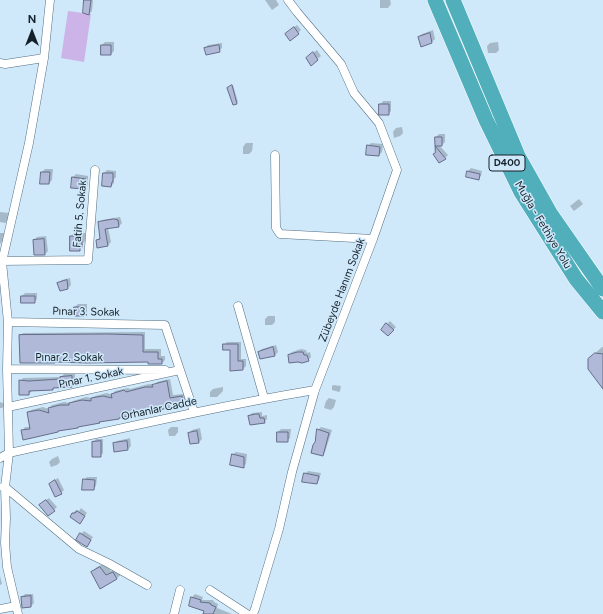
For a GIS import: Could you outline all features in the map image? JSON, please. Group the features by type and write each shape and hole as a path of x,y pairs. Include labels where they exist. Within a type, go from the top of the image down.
{"highway":[{"name":"Muğla - Fethiye Yolu","path":"435,0 486,120 521,192 576,279 603,312"},
{"name":"Muğla - Fethiye Yolu","path":"453,0 518,156 550,213 603,289"}],"street":[{"path":"0,609 17,610 3,567 5,543 2,487 9,453 7,369 4,338 8,322 1,261 28,143 44,58 50,0"},
{"name":"Zübeyde Hanım Sokak","path":"253,614 279,529 292,472 315,390 373,239 397,170 379,123 354,93 341,64 288,0"},
{"path":"0,63 5,64 44,58"},
{"path":"275,155 276,228 280,234 373,239"},
{"name":"Fatih 5. Sokak","path":"1,261 88,260 95,170"},
{"path":"238,306 264,398"},
{"name":"Pınar 3. Sokak","path":"8,322 165,325 180,370"},
{"name":"Pınar 2. Sokak","path":"7,369 180,370"},
{"path":"180,370 194,412"},
{"name":"Pınar 1. Sokak","path":"8,407 180,370"},
{"name":"Orhanlar Cadde","path":"0,458 9,453 194,412 264,398 315,390"},
{"path":"2,487 79,549 147,585"},
{"path":"174,614 180,590"},
{"path":"210,590 247,614"}],"shaded area":[{"path":"68,11 91,14 84,62 61,58"}],"building":[{"path":"84,0 91,0 89,15 83,13"},
{"path":"294,27 299,34 290,41 285,34"},
{"path":"430,33 432,43 421,47 418,37"},
{"path":"101,45 111,45 111,55 101,55"},
{"path":"219,45 220,52 206,55 204,48"},
{"path":"313,52 318,60 311,66 306,58"},
{"path":"232,85 237,104 233,105 227,88"},
{"path":"379,104 389,104 389,115 379,115"},
{"path":"435,137 442,137 442,146 435,146"},
{"path":"367,145 380,147 379,156 366,155"},
{"path":"435,146 446,159 439,163 433,154 435,153"},
{"path":"467,171 480,174 479,180 466,177"},
{"path":"41,172 50,172 49,184 40,184"},
{"path":"103,173 113,173 111,187 102,186"},
{"path":"72,177 86,179 85,189 71,188"},
{"path":"114,219 118,220 119,227 105,229 108,246 97,248 96,240 100,239 98,222"},
{"path":"70,236 82,236 80,251 70,251"},
{"path":"44,239 45,255 34,255 33,240"},
{"path":"67,280 68,289 60,291 57,283"},
{"path":"21,296 35,296 35,303 21,303"},
{"path":"74,307 84,307 84,316 75,316"},
{"path":"386,323 394,330 388,336 381,330"},
{"path":"19,335 143,335 143,352 158,352 158,359 162,359 162,364 148,364 148,362 20,363"},
{"path":"223,344 238,344 238,361 243,361 243,370 230,371 230,350 223,350"},
{"path":"273,347 275,356 260,359 258,352"},
{"path":"303,352 304,355 307,355 309,361 302,363 289,363 288,355"},
{"path":"595,353 603,354 603,389 588,369 588,359"},
{"path":"72,376 72,387 53,388 53,390 29,391 29,395 19,395 19,380 29,381 60,379 60,377"},
{"path":"167,381 170,398 182,396 183,405 99,422 100,423 58,431 23,440 21,430 30,429 27,412 39,410 49,413 48,408 60,405 69,405 69,403 82,400 91,401 91,398 103,396 112,398 111,394 124,390 126,392 145,387 153,387 152,385"},
{"path":"259,414 260,418 264,418 265,423 250,425 248,416"},
{"path":"317,429 329,433 323,456 311,453 315,442"},
{"path":"197,431 199,443 190,444 188,433"},
{"path":"277,432 288,432 288,442 277,442"},
{"path":"101,441 101,457 92,457 92,442"},
{"path":"127,441 128,450 114,452 113,443"},
{"path":"232,454 244,457 244,468 230,465"},
{"path":"304,473 319,476 317,484 302,482"},
{"path":"83,479 95,480 94,490 82,490"},
{"path":"55,480 62,494 55,497 49,484"},
{"path":"46,500 55,511 48,516 39,505"},
{"path":"77,511 85,516 80,524 70,517 72,513"},
{"path":"80,533 91,540 87,547 76,540"},
{"path":"100,567 106,575 113,572 117,579 100,589 91,572"},
{"path":"31,596 31,607 22,608 21,597"},
{"path":"191,597 201,600 200,602 210,603 216,607 213,614 203,614 204,611 189,606"}]}
